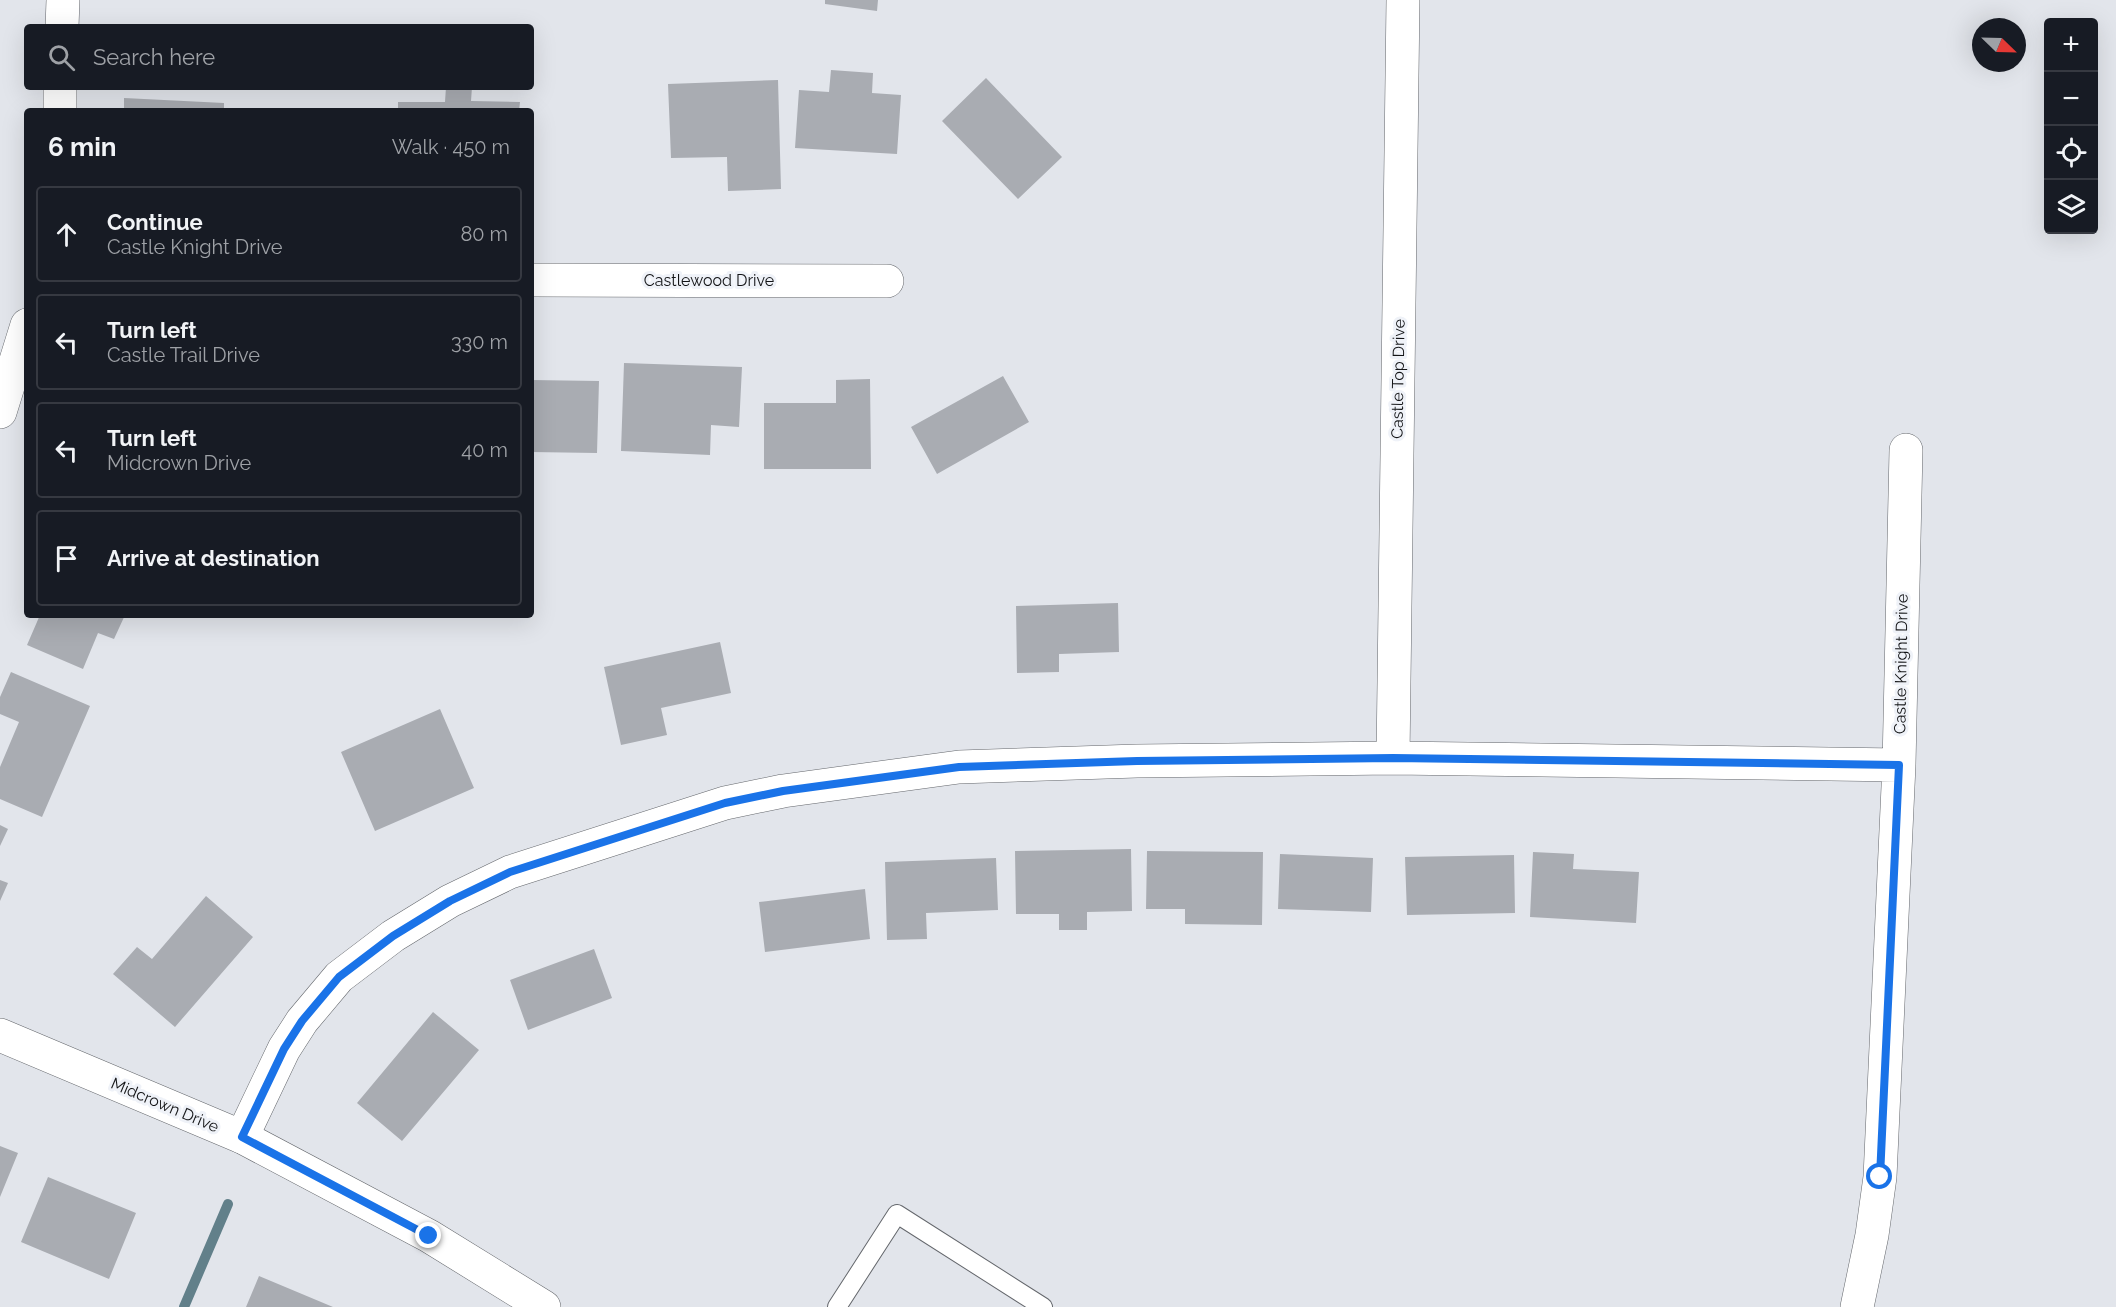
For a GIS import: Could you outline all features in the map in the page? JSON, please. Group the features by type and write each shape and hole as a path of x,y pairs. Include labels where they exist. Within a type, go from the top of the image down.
{"street":[{"path":"62,24 63,0"},
{"name":"Castle Top Drive","path":"1393,758 1403,0"},
{"path":"60,90 60,108"},
{"name":"Castlewood Drive","path":"534,280 887,281"},
{"path":"0,412 24,335"},
{"name":"Castle Knight Drive","path":"1857,1307 1872,1235 1880,1177 1899,765 1906,450"},
{"path":"242,1137 284,1049 302,1021 339,977 393,936 450,901 510,872 725,803 783,791 959,767 1137,761 1393,758 1899,765"},
{"name":"Midcrown Drive","path":"0,1035 242,1137 429,1236 544,1307"}],"lane":[{"path":"837,1307 897,1214 1042,1307"}],"building":[{"path":"825,0 878,0 877,11 825,4"},
{"path":"831,70 873,73 872,93 901,95 897,154 795,148 799,90 829,92"},
{"path":"986,78 1062,157 1018,199 942,121"},
{"path":"778,80 781,189 728,191 727,157 671,158 668,84"},
{"path":"446,90 472,90 471,101 520,102 519,108 398,108 398,102 445,102"},
{"path":"124,98 224,103 224,108 124,108"},
{"path":"624,363 742,367 739,427 711,425 710,455 621,451"},
{"path":"1003,376 1029,422 937,474 911,427"},
{"path":"870,379 871,469 764,469 764,403 836,403 836,380"},
{"path":"534,380 599,381 597,453 534,452"},
{"path":"1118,603 1119,652 1059,654 1059,672 1017,673 1016,606"},
{"path":"39,618 124,618 114,639 98,633 83,669 27,645"},
{"path":"720,642 731,693 661,708 667,735 621,745 604,667"},
{"path":"11,672 90,706 42,817 0,799 0,767 19,722 0,714 0,697"},
{"path":"440,709 474,788 375,831 341,752"},
{"path":"0,825 8,829 0,846"},
{"path":"1131,849 1132,911 1087,912 1087,930 1059,930 1059,914 1016,914 1015,851"},
{"path":"1147,851 1263,852 1262,925 1185,924 1185,909 1146,909"},
{"path":"1533,852 1574,854 1573,869 1639,872 1636,923 1530,917"},
{"path":"1280,854 1373,858 1371,912 1278,909"},
{"path":"1514,855 1515,913 1407,915 1405,857"},
{"path":"996,858 998,910 926,913 927,939 887,940 885,862"},
{"path":"0,880 8,883 0,901"},
{"path":"865,889 870,939 765,952 759,902"},
{"path":"206,896 253,937 175,1027 113,974 137,947 152,959"},
{"path":"594,949 612,998 528,1030 510,980"},
{"path":"433,1012 479,1050 402,1141 357,1103"},
{"path":"0,1146 18,1153 0,1197"},
{"path":"48,1177 136,1213 109,1279 21,1242"},
{"path":"259,1276 333,1307 246,1307"}],"waterway":[{"path":"184,1307 228,1204"}],"route":[{"path":"429,1236 242,1137 284,1049 302,1021 339,977 393,936 450,901 510,872 725,803 783,791 959,767 1137,761 1393,758 1899,765 1880,1177"}]}
